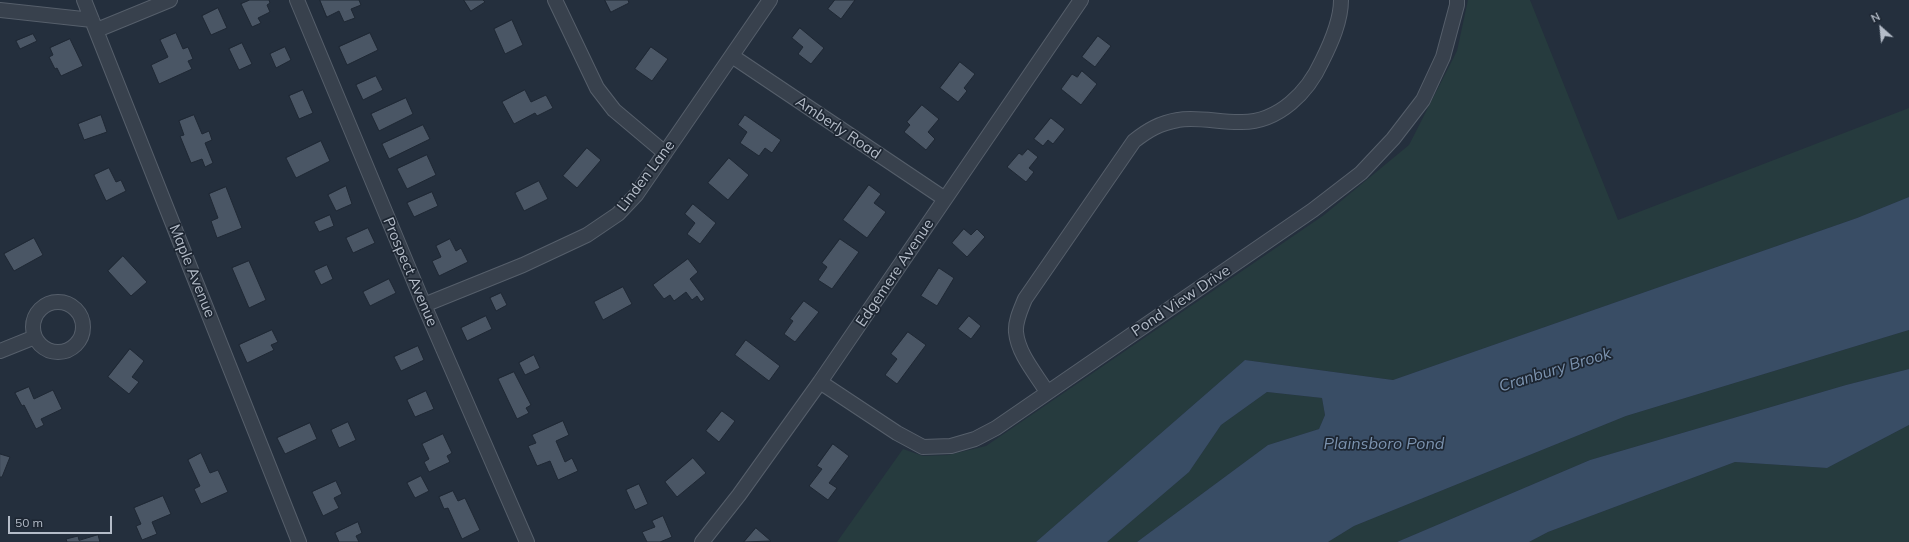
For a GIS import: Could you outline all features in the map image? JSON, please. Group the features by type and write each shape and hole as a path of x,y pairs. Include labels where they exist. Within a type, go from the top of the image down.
{"street":[{"name":"Maple Avenue","path":"84,0 294,540"},
{"path":"0,10 94,25 170,0"},
{"name":"Prospect Avenue","path":"297,0 424,305 527,542"},
{"path":"555,0 597,88 614,110 665,153"},
{"name":"Linden Lane","path":"424,305 522,265 587,235 618,214 636,194 770,0"},
{"name":"Edgemere Avenue","path":"702,542 739,495 820,382 1081,0"},
{"path":"1047,392 1023,354 1016,332 1018,316 1025,299 1134,141 1153,127 1179,119 1244,122 1272,115 1299,97 1317,74 1331,41 1341,8 1341,0"},
{"name":"Pond View Drive","path":"820,382 897,433 923,447 951,446 974,439 996,428 1314,210 1361,174 1393,139 1423,100 1443,57 1457,0"},
{"name":"Amberly Road","path":"732,56 945,200"},
{"path":"0,351 35,337"}],"green space":[{"path":"1468,0 1530,0 1618,220 1909,108 1909,197 1857,218 1393,380 1245,360 1036,542 837,542 903,449 923,456 948,455 986,446 1324,215 1409,145 1457,51"},
{"path":"1909,330 1909,369 1846,385 1590,460 1397,542 1328,542 1354,526 1626,416"},
{"path":"1267,392 1322,398 1325,415 1319,429 1268,445 1137,542 1107,542 1189,472 1221,425"},
{"path":"1909,425 1909,542 1529,542 1548,532 1735,462 1827,468"}],"water":[{"name":"Plainsboro Pond","path":"1909,197 1909,330 1626,416 1354,526 1328,542 1137,542 1268,445 1319,429 1325,415 1322,398 1267,392 1221,425 1189,472 1107,542 1036,542 1245,360 1393,380 1857,218"},
{"path":"1909,369 1909,425 1827,468 1735,462 1548,532 1529,542 1397,542 1590,460 1846,385"}],"building":[{"path":"250,0 269,0 270,3 267,5 270,12 258,18 261,23 252,27 241,4"},
{"path":"320,0 359,0 361,5 351,9 355,18 344,22 339,11 327,17"},
{"path":"464,0 483,0 485,2 471,11"},
{"path":"605,0 628,0 629,3 611,12"},
{"path":"835,0 855,0 841,19 828,9"},
{"path":"218,8 227,28 211,35 202,16"},
{"path":"512,20 523,45 505,54 494,29"},
{"path":"800,28 824,48 811,64 798,54 803,47 792,38"},
{"path":"176,33 183,49 188,47 193,59 188,61 192,69 159,84 151,65 168,57 160,40"},
{"path":"370,33 378,50 347,65 339,47"},
{"path":"33,34 37,41 20,49 16,41"},
{"path":"1098,36 1111,46 1095,67 1082,57"},
{"path":"70,39 83,66 61,76 57,68 55,69 49,57 53,55 50,48"},
{"path":"242,43 252,64 239,70 229,49"},
{"path":"285,47 291,60 276,68 270,54"},
{"path":"651,47 668,59 652,81 635,69"},
{"path":"960,62 975,74 964,88 967,91 958,102 940,88"},
{"path":"1082,71 1097,84 1081,105 1061,89 1072,74 1077,77"},
{"path":"376,76 383,90 363,100 356,85"},
{"path":"303,90 313,113 299,119 289,96"},
{"path":"525,90 531,102 546,95 553,108 537,116 535,113 514,124 502,102"},
{"path":"406,98 413,114 379,131 371,114"},
{"path":"922,105 939,119 928,132 935,139 926,150 904,132 910,125 907,122"},
{"path":"101,115 107,132 84,140 78,124"},
{"path":"194,115 202,134 209,131 212,140 205,143 213,163 205,167 202,159 191,163 180,136 184,135 179,121"},
{"path":"745,115 781,140 772,153 765,148 759,156 740,143 747,132 738,125"},
{"path":"1051,118 1065,129 1053,144 1048,140 1043,146 1034,139"},
{"path":"423,125 430,139 389,159 382,144"},
{"path":"321,141 330,161 296,178 286,158"},
{"path":"587,148 601,160 577,188 563,176"},
{"path":"1028,149 1038,157 1029,168 1034,172 1026,182 1007,167 1019,153 1022,155"},
{"path":"427,155 436,175 407,189 397,169"},
{"path":"729,158 749,175 728,200 708,183"},
{"path":"109,168 116,182 121,180 126,191 106,201 94,175"},
{"path":"539,181 548,199 524,211 515,193"},
{"path":"869,185 881,194 874,203 886,212 867,238 843,220"},
{"path":"346,186 352,204 336,211 328,195"},
{"path":"226,187 242,228 217,238 211,221 218,218 209,194"},
{"path":"432,192 438,206 414,217 407,203"},
{"path":"693,204 716,223 700,244 687,234 695,223 685,214"},
{"path":"330,215 334,226 319,232 314,222"},
{"path":"368,228 375,243 353,253 346,238"},
{"path":"964,229 971,235 977,229 985,237 967,257 952,243"},
{"path":"34,238 43,255 14,271 4,254"},
{"path":"450,239 456,251 461,248 468,262 439,276 432,261 441,257 436,246"},
{"path":"840,239 859,252 832,289 818,280 827,267 822,263"},
{"path":"123,256 147,282 131,296 108,271"},
{"path":"688,259 698,272 690,279 705,299 701,302 697,296 692,300 686,292 674,301 670,295 664,299 653,285"},
{"path":"249,261 266,300 249,308 232,268"},
{"path":"327,265 333,279 321,285 314,271"},
{"path":"939,268 954,278 937,306 921,296"},
{"path":"389,279 396,293 370,306 363,292"},
{"path":"623,287 632,304 603,320 594,302"},
{"path":"501,293 507,305 496,311 490,298"},
{"path":"804,301 819,312 795,342 784,334 793,321 790,319"},
{"path":"486,316 492,329 467,341 461,328"},
{"path":"969,316 981,326 971,339 958,329"},
{"path":"272,330 278,342 271,345 274,350 247,363 239,345"},
{"path":"908,332 926,345 897,384 885,375 897,359 891,354"},
{"path":"746,340 780,366 769,381 735,355"},
{"path":"418,346 424,360 401,371 394,357"},
{"path":"130,349 144,361 132,377 139,382 129,394 108,377"},
{"path":"534,355 540,368 525,375 519,363"},
{"path":"514,372 531,405 526,408 529,413 517,419 498,379"},
{"path":"29,387 34,399 53,390 62,409 41,419 44,425 36,429 24,405 22,406 15,393"},
{"path":"426,391 434,409 415,417 407,400"},
{"path":"722,411 735,421 719,442 706,431"},
{"path":"563,421 569,435 556,441 565,462 572,458 578,471 558,480 550,461 537,466 528,446 536,443 532,435"},
{"path":"348,422 356,440 339,448 331,430"},
{"path":"310,423 317,439 285,454 277,438"},
{"path":"443,434 452,453 447,456 450,462 429,472 424,462 429,459 422,444"},
{"path":"833,444 849,456 829,483 837,488 828,500 809,486 822,469 817,466"},
{"path":"201,453 210,473 218,470 228,492 201,504 194,489 200,486 188,460"},
{"path":"0,454 10,457 2,477 0,477"},
{"path":"693,458 706,473 677,497 665,482"},
{"path":"421,476 429,491 415,498 407,483"},
{"path":"336,481 342,494 334,498 339,508 323,516 312,492"},
{"path":"639,484 648,504 635,510 626,490"},
{"path":"453,491 458,501 465,498 480,530 462,539 448,508 444,509 439,497"},
{"path":"163,496 171,514 152,522 157,534 142,540 136,526 141,524 134,508"},
{"path":"663,516 672,537 660,542 647,542 642,532 655,527 652,521"},
{"path":"358,522 362,533 356,536 359,542 339,542 335,533"},
{"path":"756,528 771,541 744,542"},
{"path":"98,535 100,542 67,542 66,539 78,536 79,540"}],"water label":[{"name":"Cranbury Brook","path":"1555,370"}]}
